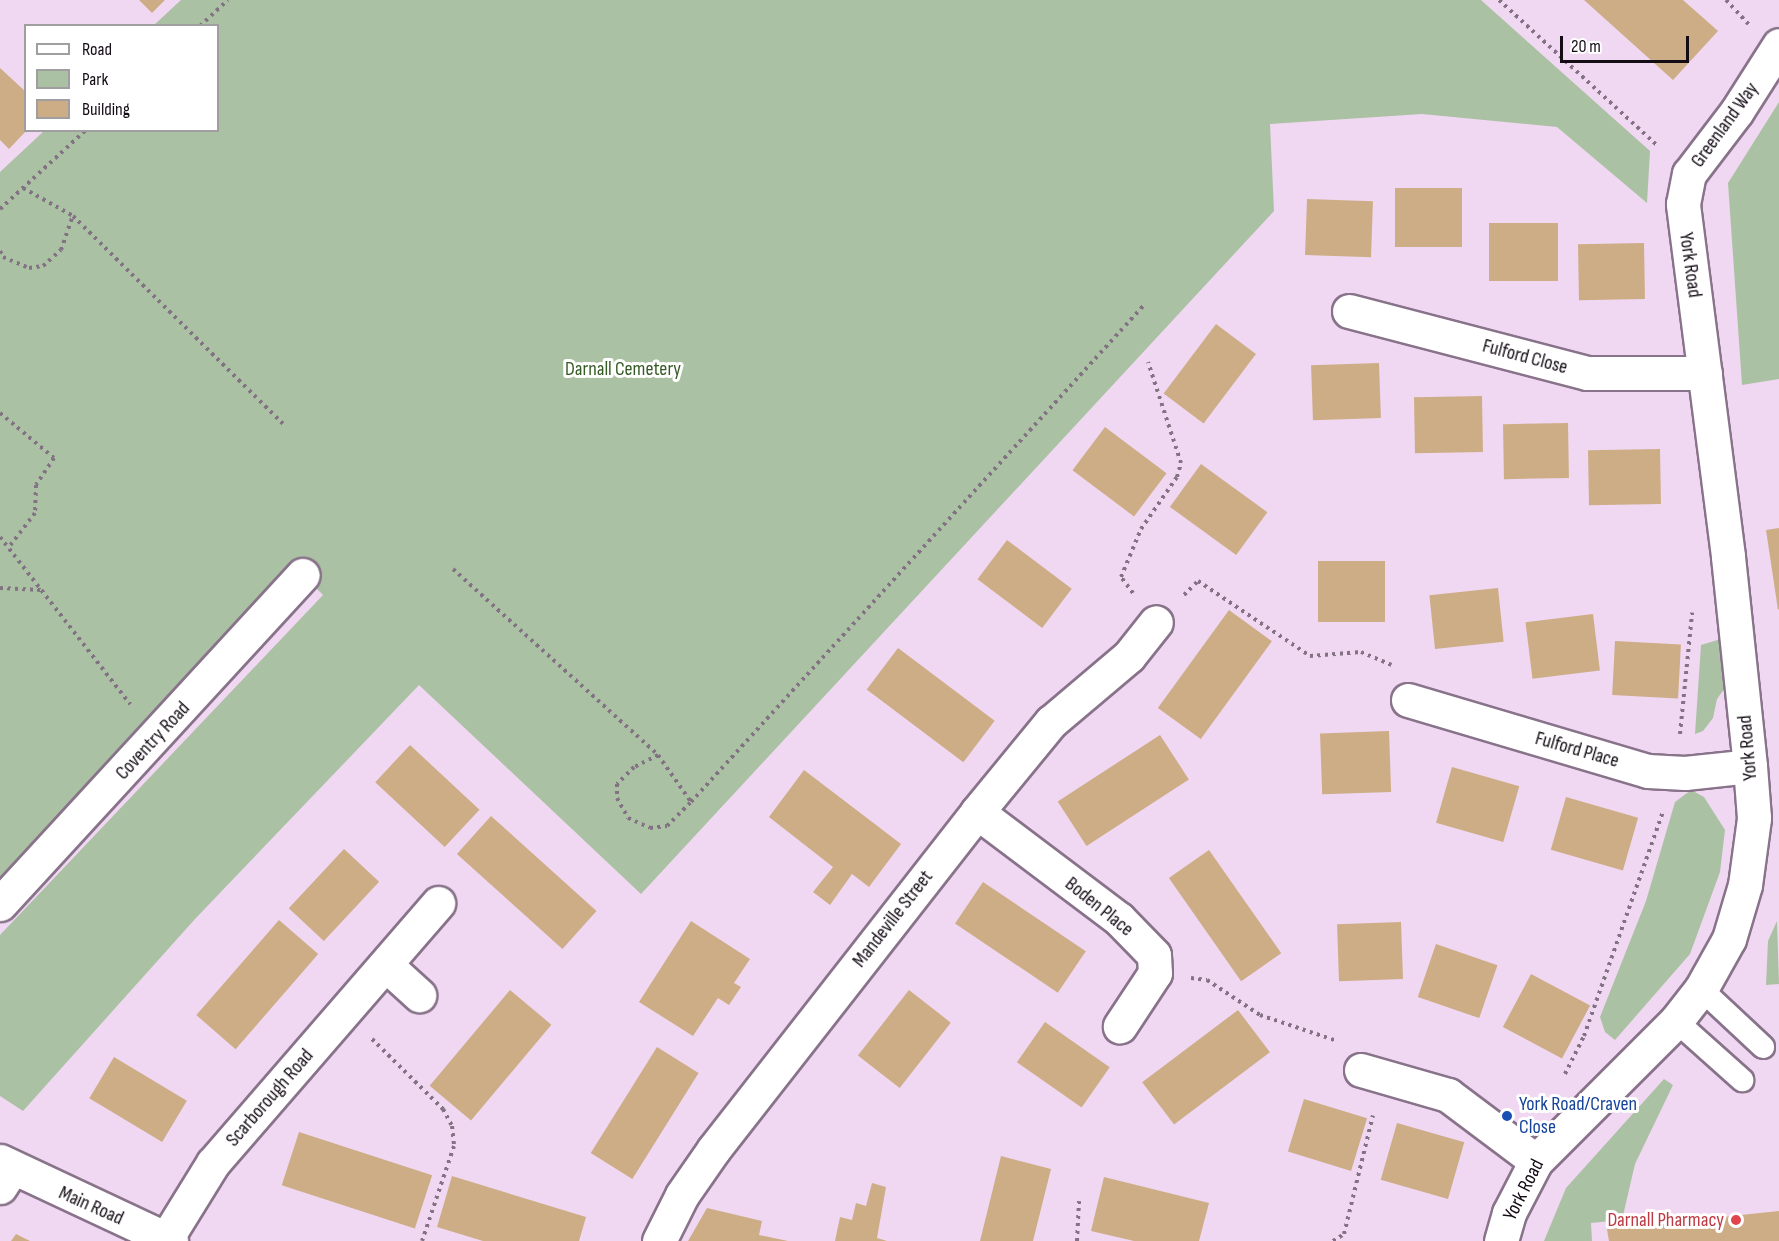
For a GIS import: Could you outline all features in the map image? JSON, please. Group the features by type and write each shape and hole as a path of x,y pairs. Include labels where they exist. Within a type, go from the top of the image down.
{"street":[{"name":"Greenland Way","path":"1689,174 1737,111 1779,45"},
{"name":"York Road","path":"1501,1241 1509,1213 1536,1161 1676,1021 1701,989 1729,939 1745,885 1754,818 1750,766 1705,373 1685,237 1683,204 1689,174"},
{"name":"Fulford Close","path":"1349,311 1587,373 1705,373"},
{"name":"Coventry Road","path":"0,904 157,738 303,575"},
{"name":"Mandeville Street","path":"659,1241 682,1196 714,1149 977,812 1051,722 1129,656 1156,622"},
{"name":"Fulford Place","path":"1408,700 1648,771 1675,773 1750,766"},
{"name":"Boden Place","path":"977,812 1119,919 1154,955 1155,973"},
{"name":"Scarborough Road","path":"169,1240 213,1163 438,903"},
{"path":"386,965 419,995"},
{"path":"1120,1026 1155,973"},
{"path":"1372,1073 1448,1095 1536,1161"},
{"name":"Main Road","path":"4,1173 169,1240"}],"lane":[{"path":"1701,989 1763,1047"},
{"path":"1676,1021 1742,1080"}],"path":[{"path":"202,24 228,0"},
{"path":"1498,0 1689,174"},
{"path":"0,209 84,132"},
{"path":"23,188 73,216 286,427"},
{"path":"0,251 3,257 29,268 43,266 62,250 73,216"},
{"path":"658,755 634,767 617,784 617,798 628,818 650,828 667,826 692,802 1144,305"},
{"path":"1148,362 1181,463 1177,477 1141,529 1120,577 1156,622 1198,581 1310,656 1361,652 1417,676 1408,700"},
{"path":"0,413 54,458 36,485 35,513 9,547"},
{"path":"0,537 157,738"},
{"path":"453,569 658,755 692,802"},
{"path":"0,588 42,590"},
{"path":"1562,1078 1584,1036 1632,910 1675,773 1692,609"},
{"path":"1155,973 1207,980 1260,1015 1362,1050 1372,1073 1344,1234 1333,1241"},
{"path":"344,1012 443,1109 452,1126 453,1146 422,1241"},
{"path":"1077,1241 1079,1201"}],"green space":[{"name":"Darnall Cemetery","path":"181,0 1481,0 1650,151 1647,203 1557,127 1422,114 1270,124 1274,211 641,894 419,685 195,919 23,1111 0,1096 0,935 323,595 303,575 0,904 0,172 43,132 219,132 219,24 155,24"},
{"path":"1779,102 1779,379 1742,385 1728,183"},
{"path":"1721,639 1727,685 1717,699 1713,718 1703,731 1695,734 1701,645"},
{"path":"1691,790 1704,797 1725,830 1720,872 1690,954 1615,1040 1605,1032 1600,1017 1646,901 1675,802"},
{"path":"1777,921 1779,984 1766,985 1768,941"},
{"path":"1664,1079 1673,1085 1635,1164 1622,1220 1591,1223 1592,1241 1544,1241 1566,1188"}],"building":[{"path":"139,0 165,0 152,13"},
{"path":"1584,0 1683,0 1718,31 1673,80"},
{"path":"0,68 24,90 25,132 9,149 0,140"},
{"path":"1395,188 1462,188 1462,247 1395,247"},
{"path":"1307,199 1373,201 1371,257 1305,255"},
{"path":"1489,223 1558,223 1558,281 1489,281"},
{"path":"1644,243 1645,299 1579,300 1578,244"},
{"path":"1216,324 1256,354 1204,424 1164,393"},
{"path":"1379,363 1381,418 1313,420 1311,365"},
{"path":"1482,396 1483,452 1415,453 1414,397"},
{"path":"1568,423 1569,478 1504,479 1503,424"},
{"path":"1105,427 1166,473 1134,516 1073,470"},
{"path":"1660,449 1661,504 1589,505 1588,450"},
{"path":"1201,464 1267,512 1236,555 1170,507"},
{"path":"1779,528 1779,609 1778,610 1766,530"},
{"path":"1007,540 1072,589 1042,628 978,579"},
{"path":"1318,561 1385,561 1385,622 1318,622"},
{"path":"1498,588 1504,642 1435,649 1429,595"},
{"path":"1229,610 1272,641 1201,739 1158,708"},
{"path":"1593,614 1600,671 1532,679 1526,622"},
{"path":"1615,641 1681,644 1678,698 1612,695"},
{"path":"898,648 995,721 963,762 867,690"},
{"path":"1389,731 1391,792 1322,794 1320,733"},
{"path":"1160,735 1189,779 1087,846 1058,801"},
{"path":"410,745 479,810 445,847 375,782"},
{"path":"1452,767 1519,786 1503,842 1436,823"},
{"path":"804,770 901,844 869,887 852,874 830,905 813,892 833,867 769,817"},
{"path":"1566,797 1638,818 1623,871 1551,850"},
{"path":"491,816 597,911 562,949 457,854"},
{"path":"344,849 379,882 324,941 289,908"},
{"path":"1209,850 1281,953 1241,981 1169,878"},
{"path":"983,882 1086,951 1058,993 955,923"},
{"path":"279,920 318,954 236,1049 196,1015"},
{"path":"691,921 750,959 734,983 741,987 729,1005 718,998 693,1036 639,1002"},
{"path":"1401,922 1403,979 1339,981 1337,924"},
{"path":"1436,944 1497,965 1479,1018 1418,997"},
{"path":"1531,974 1590,1005 1562,1058 1503,1027"},
{"path":"510,990 551,1025 471,1120 430,1086"},
{"path":"909,990 951,1023 900,1088 858,1055"},
{"path":"1238,1010 1270,1052 1174,1125 1142,1082"},
{"path":"1045,1022 1110,1067 1082,1107 1017,1062"},
{"path":"657,1047 699,1073 632,1179 591,1153"},
{"path":"114,1057 187,1101 162,1142 89,1098"},
{"path":"1304,1099 1367,1118 1351,1171 1288,1152"},
{"path":"1397,1123 1464,1142 1448,1199 1381,1180"},
{"path":"299,1132 432,1175 415,1229 282,1185"},
{"path":"1001,1156 1051,1169 1033,1241 980,1241"},
{"path":"452,1176 586,1217 579,1241 483,1241 437,1227"},
{"path":"1104,1177 1209,1203 1199,1241 1134,1241 1091,1231"},
{"path":"872,1183 886,1187 877,1238 887,1241 835,1241 840,1217 852,1220 856,1203 866,1206"},
{"path":"707,1208 762,1221 759,1235 788,1241 688,1241"},
{"name":"Darnall Pharmacy","path":"1779,1211 1779,1241 1609,1241 1607,1229"},
{"path":"16,1234 30,1241 11,1241"}],"place":[{"name":"York Road/Craven Close","path":"1507,1116"},
{"name":"Darnall Pharmacy","path":"1736,1220"}]}
